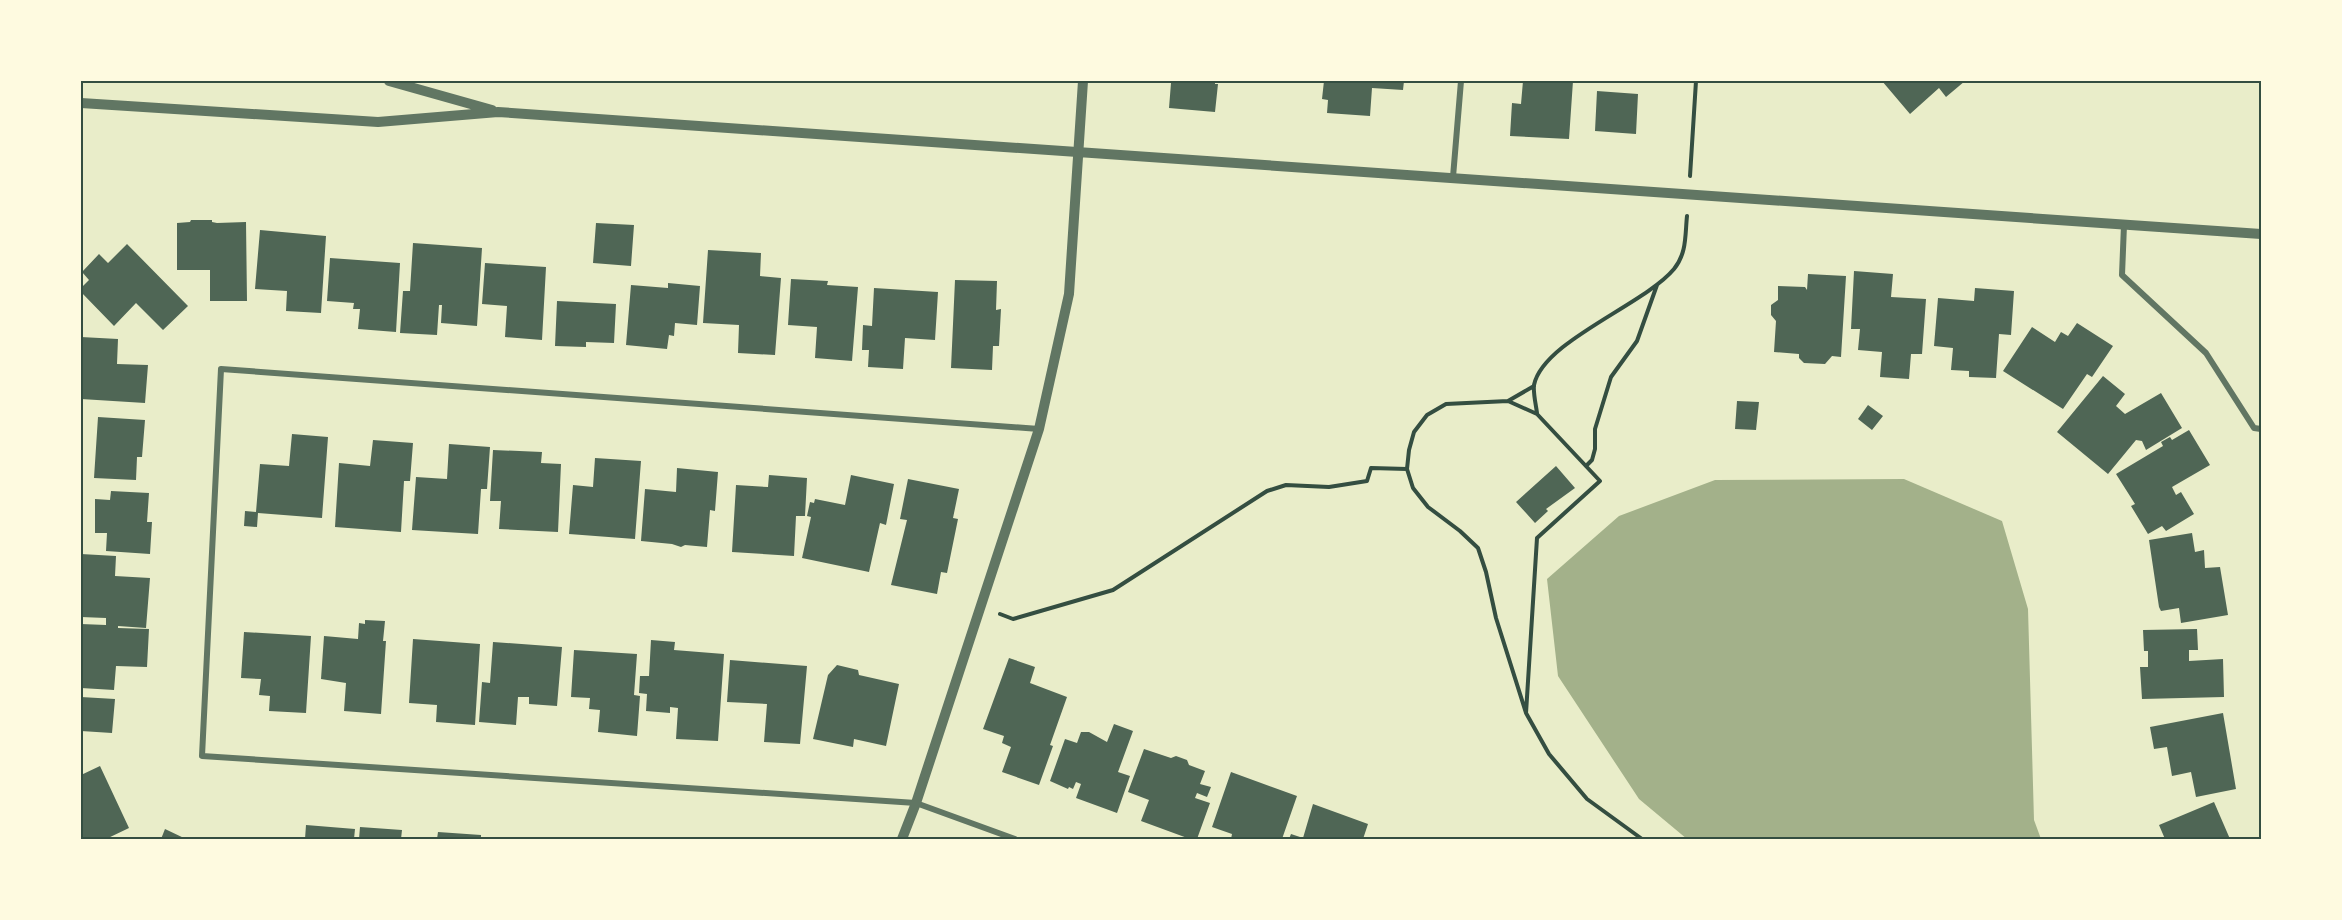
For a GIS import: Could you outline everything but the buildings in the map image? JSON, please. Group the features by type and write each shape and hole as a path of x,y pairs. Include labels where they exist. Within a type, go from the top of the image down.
{"street":[{"path":"388,81 498,112"},
{"path":"902,839 916,803 1039,429 1069,294 1083,81"},
{"path":"1453,177 1461,81"},
{"path":"81,103 378,122 498,112 2261,234"},
{"path":"2124,225 2122,275 2206,353 2254,428 2261,429"},
{"path":"1015,839 916,803 202,756 221,369 1039,429"}],"path":[{"path":"1537,414 1534,386 1544,365 1565,346 1657,284 1675,268 1685,247 1696,81"},
{"path":"1586,466 1592,460 1595,449 1595,429 1611,377 1637,341 1657,284"},
{"path":"1508,401 1534,386"},
{"path":"1526,713 1537,538 1600,481 1537,414 1508,401 1446,404 1427,415 1414,432 1407,469 1413,488 1428,507 1478,548 1496,618 1526,713 1549,754 1587,799 1642,839"},
{"path":"981,606 1013,619 1113,590 1267,491 1286,485 1329,487 1367,481 1371,468 1407,469"}],"shaded area":[{"path":"1904,479 2002,521 2028,609 2034,820 2041,839 1687,839 1639,799 1558,676 1547,579 1619,516 1715,480"}]}
